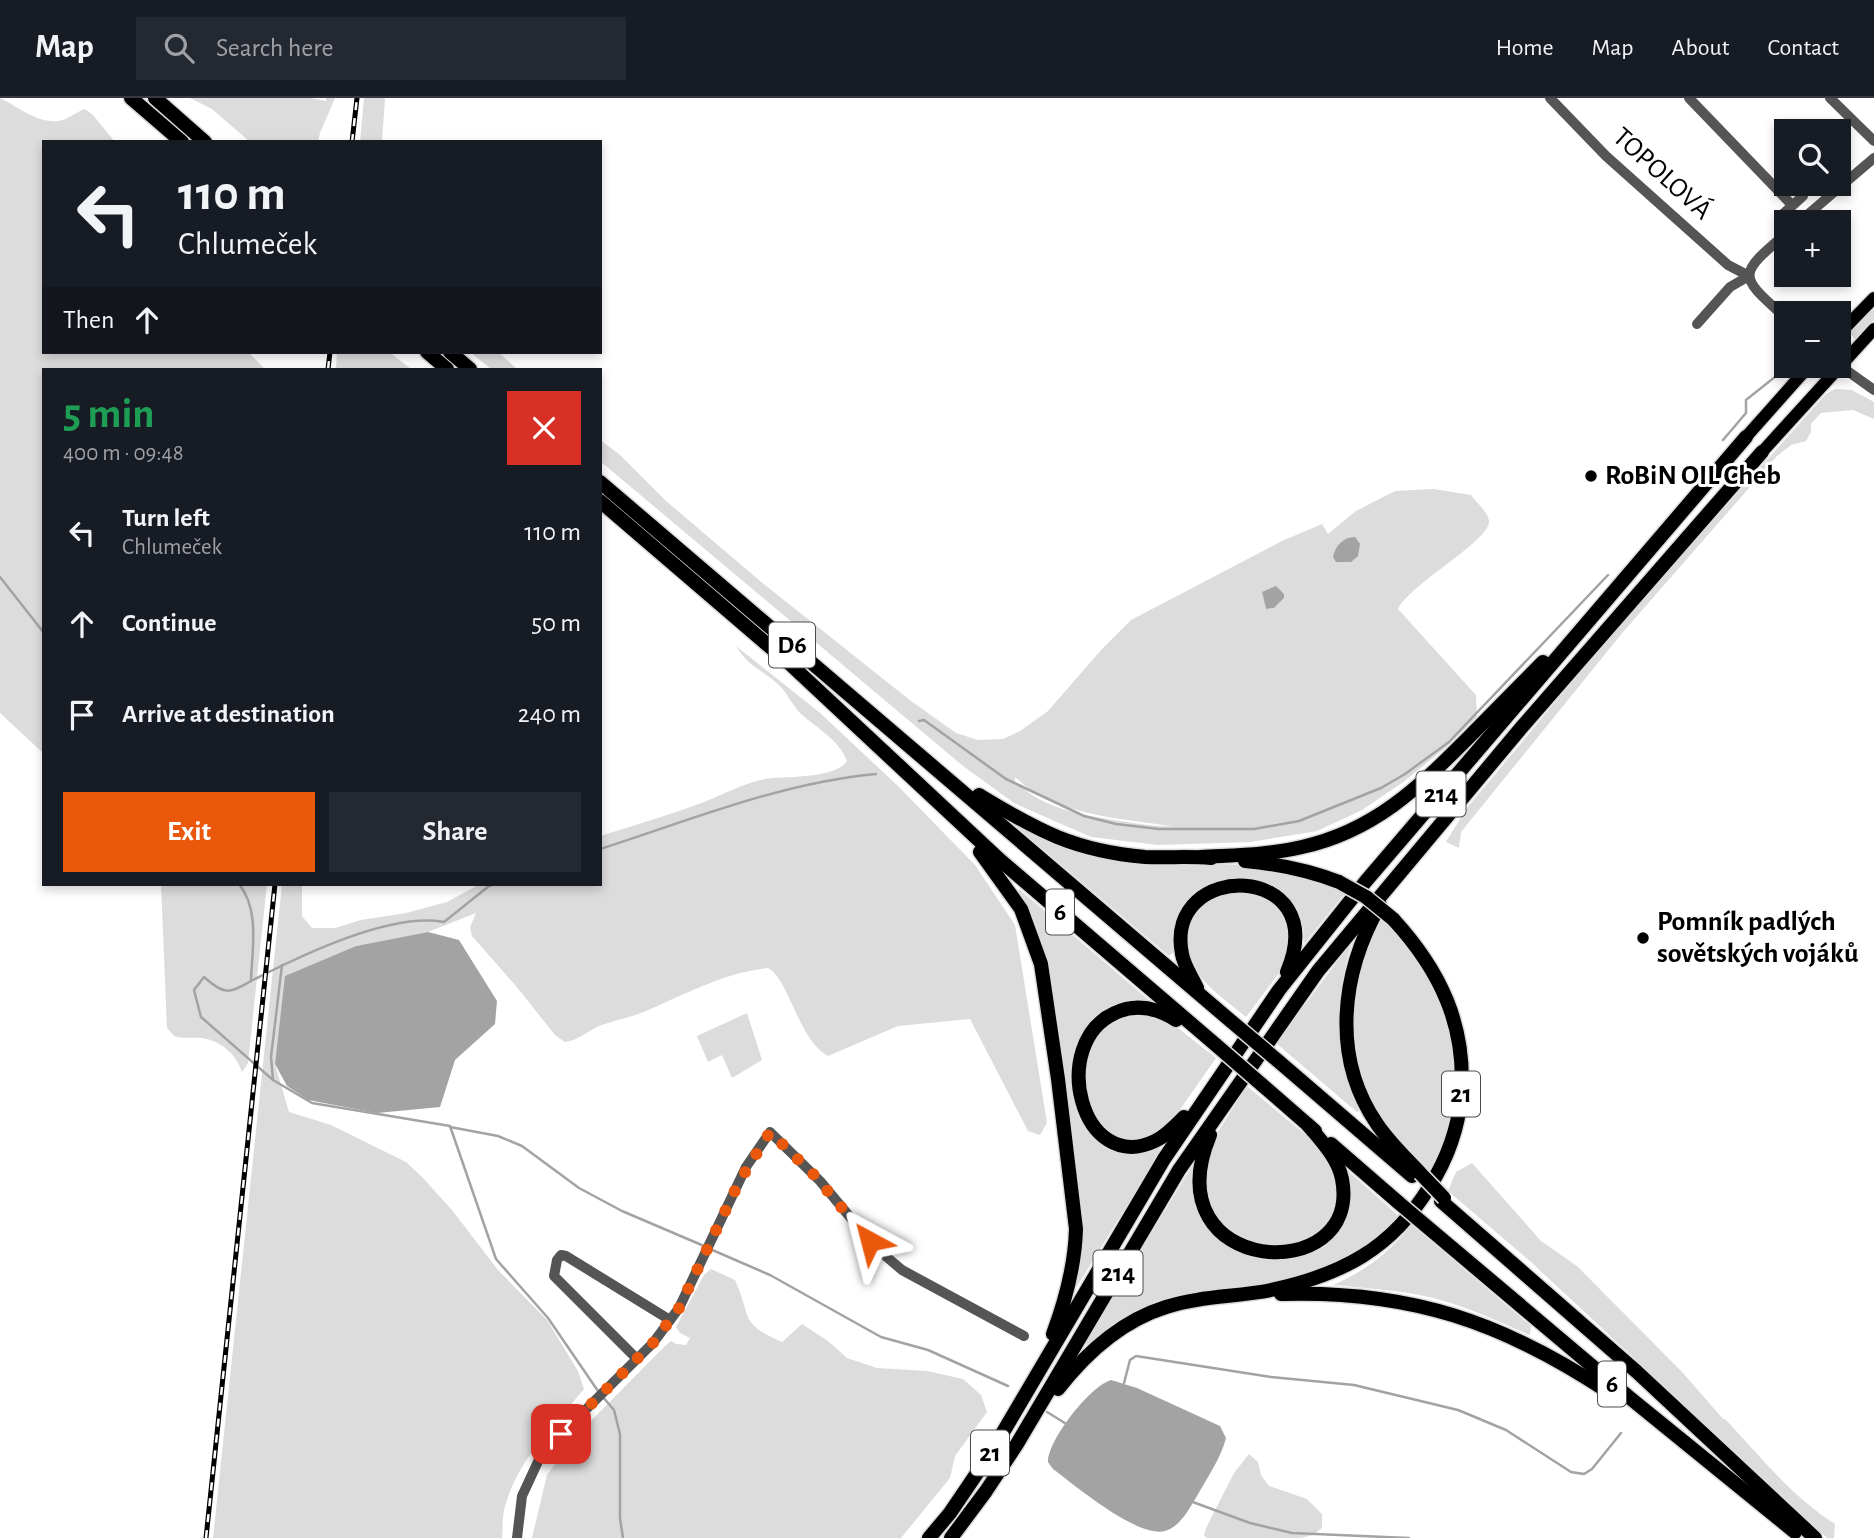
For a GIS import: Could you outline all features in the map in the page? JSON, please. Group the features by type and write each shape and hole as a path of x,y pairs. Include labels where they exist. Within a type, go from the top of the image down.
{"highway":[{"path":"131,98 179,140"},
{"path":"155,98 203,140"},
{"path":"429,354 446,368"},
{"path":"452,354 469,368"},
{"name":"214","path":"1043,1363 1164,1159 1279,990 1366,881 1746,437"},
{"name":"214","path":"1017,1444 1179,1170 1318,971 1521,728 1762,452"},
{"name":"D6","path":"602,484 1155,956"},
{"name":"D6","path":"602,503 790,664"},
{"name":"21","path":"1201,857 1282,851 1342,835 1386,812 1434,772 1607,600"},
{"name":"6","path":"790,664 1000,860 1424,1225 1803,1538"},
{"name":"21","path":"906,775 979,850 1002,879 1029,927 1041,964 1054,1043 1076,1228 1072,1276 1043,1363 978,1472 929,1538"},
{"name":"21","path":"945,775 1024,823 1073,844 1125,855 1201,857 1285,865 1339,882 1366,897 1393,919 1426,958 1444,991 1456,1028 1462,1083 1457,1124 1449,1148 1437,1175 1404,1224 1365,1255 1321,1276 1245,1294 1167,1306 1119,1329 1070,1374 951,1538"},
{"name":"6","path":"1399,873 1373,918 1357,954 1350,977 1346,1026 1353,1067 1366,1105 1386,1136 1418,1176"},
{"name":"6","path":"1201,995 1184,963 1181,951 1182,927 1199,899 1209,891 1230,885 1252,886 1270,893 1291,914 1295,925 1295,950 1279,990"},
{"name":"6","path":"1155,956 1418,1176 1465,1222 1637,1372 1815,1538"},
{"name":"6","path":"1205,1097 1170,1132 1156,1141 1143,1145 1118,1144 1099,1132 1084,1110 1078,1084 1080,1059 1088,1040 1100,1023 1122,1010 1133,1008 1147,1007 1170,1016 1216,1045"},
{"name":"6","path":"1222,1106 1199,1167 1199,1185 1205,1208 1222,1233 1250,1250 1275,1254 1301,1249 1320,1239 1331,1229 1339,1215 1343,1198 1342,1178 1335,1159 1308,1125"},
{"name":"6","path":"1245,1294 1356,1295 1398,1300 1456,1315 1504,1333 1563,1363 1685,1443"}],"main road":[{"path":"1851,322 1874,298"},
{"name":"214","path":"1851,353 1874,329"},
{"name":"214","path":"1746,437 1798,378"},
{"name":"214","path":"1762,452 1828,378"}],"street":[{"name":"TOPOLOVÁ","path":"1550,98 1618,167 1728,265 1749,276"},
{"path":"1689,98 1792,205"},
{"path":"1830,98 1874,141"},
{"path":"1813,210 1874,158"},
{"path":"1787,210 1802,196"},
{"path":"1774,244 1756,259 1749,276 1755,290 1774,307"},
{"path":"1697,324 1730,287 1749,276"},
{"path":"1851,373 1874,390"},
{"path":"517,1538 522,1496 542,1452 653,1343 679,1308 737,1185 770,1132 814,1175 887,1259 902,1270 1024,1336"},
{"path":"637,1359 554,1276 557,1260 561,1255 670,1320"}],"shaded area":[{"path":"0,98 42,120 62,120 85,109 113,140 42,140 42,354 250,354 264,368 42,368 42,752 0,713"},
{"path":"190,98 311,98 326,101 326,98 335,98 318,140 248,140 212,109"},
{"path":"364,98 385,98 382,140 360,140"},
{"path":"1874,305 1874,320 1855,339 1851,330"},
{"path":"337,354 392,354 410,368 336,368"},
{"path":"472,354 500,354 516,368 490,368"},
{"path":"1835,389 1852,390 1874,402 1874,419 1853,410 1821,413 1811,424 1811,432 1806,441 1791,445 1777,456 1623,632 1461,832 1459,848 1446,842 1466,809 1618,627 1826,394"},
{"path":"602,441 619,454 666,501 765,585 911,701 956,733 978,740 1003,739 1020,731 1048,711 1131,620 1282,541 1322,524 1328,534 1356,511 1395,491 1434,489 1471,495 1485,511 1489,522 1476,541 1417,588 1398,609 1476,695 1477,717 1444,749 1402,783 1362,810 1317,831 1250,842 1158,845 1091,837 1014,803 963,766 602,463","holes":["1262,592 1284,598 1274,608 1266,609","1015,777 1031,790 1069,808 1171,826 1127,822 1053,806 1027,791 1015,781"]},
{"path":"1355,537 1360,544 1358,556 1351,562 1336,562 1333,557 1338,546 1343,540"},
{"path":"1276,586 1284,594 1284,598 1274,608 1266,609 1262,592"},
{"path":"736,646 819,712 899,787 975,865 1015,925 1047,1123 1040,1135 1028,1131 970,1019 898,1026 828,1056 809,1037 782,985 768,968 735,974 641,1013 599,1026 565,1042 555,1035 472,936 470,927 476,913 428,932 356,946 286,976 275,1064 289,1112 331,1125 406,1162 422,1177 452,1210 498,1270 547,1320 578,1371 584,1389 538,1443 519,1473 505,1506 502,1538 213,1538 282,886 302,886 302,916 312,928 335,928 447,902 476,886 602,886 602,835 691,807 757,781 821,774 841,767 847,761 839,747 795,708 775,681 747,660"},
{"path":"1013,824 1055,844 1180,863 1251,865 1324,882 1345,893 1304,944 1300,914 1284,893 1262,881 1236,878 1210,883 1189,897 1176,920 1175,951 1169,956"},
{"path":"161,886 267,886 248,1063 242,1072 236,1060 221,1045 202,1038 174,1036 167,1028"},
{"path":"1230,888 1268,896 1288,916 1289,960 1246,1017 1200,976 1188,954 1186,942 1188,922 1194,911"},
{"path":"1019,889 1150,1001 1118,1004 1094,1019 1078,1042 1071,1070 1073,1098 1083,1123 1100,1142 1126,1152 1159,1148 1161,1150 1076,1288 1082,1242 1081,1206 1052,992"},
{"path":"1377,914 1404,941 1425,970 1440,1002 1450,1035 1454,1069 1452,1104 1444,1139 1430,1174 1387,1129 1366,1092 1354,1051 1351,1004"},
{"path":"428,932 459,940 497,1001 495,1024 455,1060 440,1107 377,1113 308,1100 287,1086 275,1064 285,976 356,946"},
{"path":"1352,942 1340,1007 1343,1047 1360,1110 1357,1112 1276,1043"},
{"path":"1134,1012 1168,1020 1216,1058 1167,1128 1142,1141 1119,1139 1102,1129 1085,1098 1085,1061 1103,1026"},
{"path":"747,1013 762,1060 732,1078 722,1055 708,1062 697,1036"},
{"path":"1247,1086 1319,1146 1338,1179 1335,1213 1317,1235 1275,1250 1237,1239 1213,1213 1204,1184 1212,1141"},
{"path":"1472,1163 1541,1241 1577,1266 1683,1373 1777,1475 1804,1501 1835,1524 1834,1538 1827,1538 1531,1262 1448,1191 1456,1172"},
{"path":"1192,1166 1194,1199 1212,1232 1235,1251 1262,1259 1291,1258 1317,1249 1337,1231 1349,1205 1348,1171 1400,1217 1363,1247 1321,1269 1294,1279 1141,1310 1113,1325 1087,1345 1085,1343"},
{"path":"1412,1225 1531,1326 1530,1335 1442,1300 1393,1291 1333,1285 1376,1260"},
{"path":"711,1269 735,1280 752,1324 782,1342 802,1324 828,1341 847,1358 877,1368 927,1371 963,1379 981,1395 987,1412 955,1456 950,1478 901,1538 532,1538 547,1475 572,1440 665,1346 671,1341 686,1345 690,1338 680,1333 676,1327 704,1275"},
{"path":"1111,1380 1137,1388 1220,1426 1226,1438 1217,1460 1187,1512 1180,1522 1165,1531 1139,1527 1123,1519 1076,1487 1048,1462 1062,1428 1092,1392"},
{"path":"1249,1454 1258,1462 1261,1475 1269,1486 1307,1499 1322,1514 1322,1528 1313,1535 1301,1538 1207,1538 1204,1535 1234,1473"}],"waterway":[{"path":"1723,440 1746,413 1746,400 1774,378"},
{"path":"919,721 924,720 1006,779 1084,816 1116,824 1159,829 1254,829 1299,821 1381,788 1449,742 1608,575"},
{"path":"0,577 42,630"},
{"path":"602,848 770,794 805,785 876,774"},
{"path":"240,886 246,894 252,918 251,981 227,991 204,977 194,990 201,1017 273,1080 312,1103 450,1126 496,1259 548,1318 598,1391"},
{"path":"251,981 319,949 372,930 398,923 444,922 489,886"},
{"path":"273,1080 271,1057 282,965"},
{"path":"450,1127 498,1136 522,1146 579,1188 622,1211 704,1246"},
{"path":"710,1249 770,1275 881,1337 928,1350 1008,1386"},
{"path":"1124,1383 1130,1360 1136,1356 1271,1377 1354,1385 1458,1410 1506,1430 1571,1472 1584,1474 1592,1469 1621,1433"},
{"path":"602,1396 614,1410 620,1434 620,1518 623,1538"},
{"path":"1047,1412 1068,1425"},
{"path":"1190,1501 1250,1523 1292,1533 1409,1538"}],"railway":[{"path":"352,140 357,98"},
{"path":"328,368 330,354"},
{"path":"206,1538 275,886"}],"place":[{"name":"RoBiN OIL Cheb","path":"1591,476"},
{"name":"Pomník padlých sovětských vojáků","path":"1643,938"}],"route":[{"path":"561,1434 653,1343 679,1308 746,1167 770,1132 814,1175 870,1241"}]}
